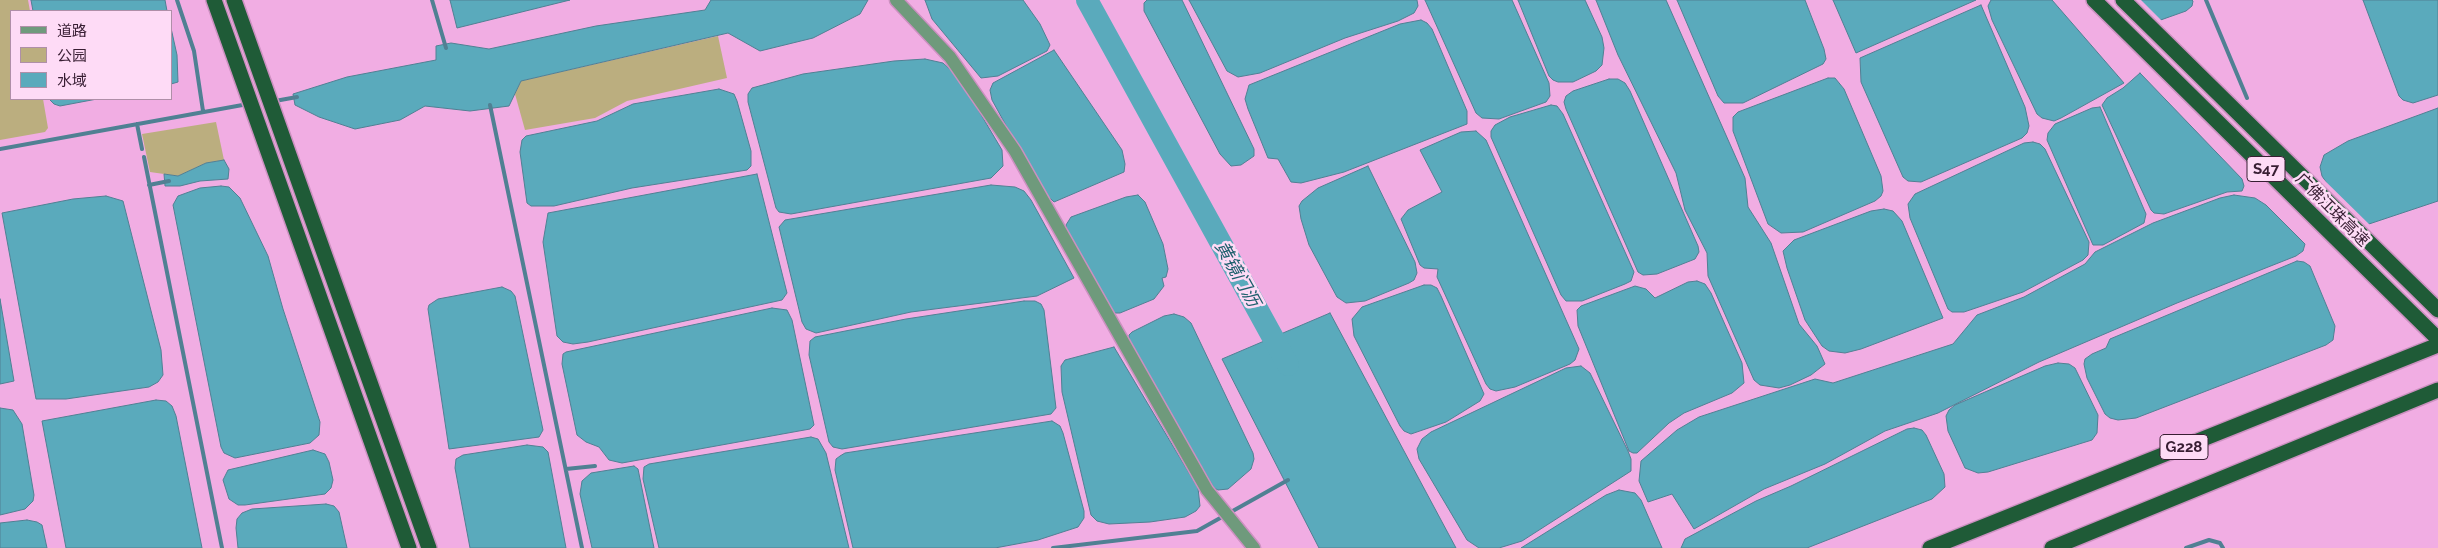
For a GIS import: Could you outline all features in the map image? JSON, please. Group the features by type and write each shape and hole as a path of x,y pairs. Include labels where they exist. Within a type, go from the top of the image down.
{"highway":[{"path":"214,0 409,548"},
{"path":"234,0 429,548"},
{"name":"广佛江珠高速","path":"2094,0 2438,339"},
{"name":"广佛江珠高速","path":"2123,0 2438,310"},
{"name":"G228","path":"1930,548 2438,345"},
{"name":"G228","path":"2052,548 2438,390"}],"street":[{"path":"896,0 950,57 1015,151 1207,490 1254,548"}],"green space":[{"path":"0,0 28,0 30,10 10,10 10,100 43,100 48,128 45,132 0,140"},
{"path":"718,36 727,78 627,101 595,118 525,130 515,94 521,81"},
{"path":"216,122 224,160 206,163 178,176 150,172 142,134"}],"water":[{"path":"31,0 165,0 167,10 33,10"},
{"path":"450,0 570,0 457,28"},
{"path":"711,0 868,0 860,14 813,38 760,51 728,33 521,81 509,106 470,111 425,106 400,120 355,129 319,117 295,105 293,94 347,77 436,60 436,46 451,43 489,49 596,26 705,10"},
{"path":"925,0 1023,0 1040,24 1050,45 1047,51 998,76 981,78 932,19"},
{"path":"1147,0 1182,0 1254,149 1254,156 1241,165 1231,166 1220,154 1144,11 1144,3"},
{"path":"1189,0 1417,0 1418,6 1414,13 1398,21 1345,38 1260,73 1238,77 1227,71"},
{"path":"1425,0 1512,0 1549,83 1550,96 1546,102 1499,119 1482,118 1476,113"},
{"path":"1518,0 1585,0 1602,37 1604,48 1602,65 1596,71 1573,82 1553,80 1549,76"},
{"path":"1596,0 1666,0 1745,178 1748,207 1771,243 1799,324 1817,346 1825,364 1811,375 1779,388 1760,385 1754,380 1708,276 1707,253 1685,210 1676,173 1618,55"},
{"path":"1677,0 1805,0 1826,59 1823,64 1743,103 1724,103 1718,96"},
{"path":"1833,0 1976,0 1856,53"},
{"path":"1991,0 2052,0 2124,83 2054,121 2042,118 2037,114 1992,20 1988,6"},
{"path":"2136,0 2193,1 2192,6 2186,11 2155,22"},
{"path":"2363,0 2438,0 2438,95 2413,103 2403,100 2399,96"},
{"path":"1981,5 2025,107 2029,126 2027,133 2022,138 1921,182 1908,181 1903,177 1861,82 1860,58"},
{"path":"1421,20 1432,29 1467,111 1467,124 1344,172 1301,183 1291,182 1278,159 1268,158 1245,99 1249,85 1400,24"},
{"path":"172,32 177,55 178,82 172,84"},
{"path":"1054,50 1122,150 1125,164 1124,172 1054,202 1041,189 992,100 990,90 993,83"},
{"path":"925,59 943,63 964,86 1002,150 1003,166 991,178 791,214 779,212 776,208 748,102 748,94 752,88 803,74 894,61"},
{"path":"2140,73 2242,179 2244,186 2242,191 2227,192 2164,214 2154,213 2151,210 2102,105 2107,98 2123,88"},
{"path":"1828,78 1835,78 1844,89 1881,176 1883,191 1881,196 1875,201 1803,232 1781,233 1768,224 1733,131 1733,117 1738,112"},
{"path":"1609,79 1618,79 1625,83 1630,91 1698,246 1699,252 1695,259 1657,274 1643,275 1638,272 1564,102 1566,96 1573,91"},
{"path":"719,89 734,94 737,101 751,151 751,166 747,170 632,188 554,206 531,206 527,203 520,152 522,140 526,136 597,121 633,104"},
{"path":"50,100 92,100 60,106"},
{"path":"1551,105 1557,106 1563,114 1634,272 1631,281 1582,301 1566,301 1561,295 1491,137 1491,131 1495,125 1510,117"},
{"path":"2100,107 2146,214 2144,223 2103,245 2093,245 2047,140 2048,133 2055,124 2092,108"},
{"path":"2438,108 2438,201 2366,225 2330,188 2322,176 2320,167 2324,155 2348,141"},
{"path":"1476,131 1486,140 1579,349 1575,360 1570,364 1515,387 1496,391 1490,389 1486,384 1437,277 1438,269 1424,268 1420,265 1401,219 1408,210 1442,192 1420,150 1461,132"},
{"path":"2033,142 2040,144 2045,149 2089,242 2088,255 2083,260 2023,292 1964,312 1952,312 1948,309 1910,218 1908,204 1915,194 2024,143"},
{"path":"224,160 229,169 228,179 200,181 180,186 165,186 164,174 178,176 206,163"},
{"path":"1368,166 1415,262 1417,273 1414,280 1409,283 1365,301 1346,303 1337,297 1309,245 1299,206 1302,201 1318,188"},
{"path":"757,174 787,293 782,300 588,342 573,344 563,342 557,336 543,242 548,213"},
{"path":"991,185 1015,187 1024,191 1031,200 1074,278 1037,296 911,312 816,333 806,329 802,322 779,227 785,220"},
{"path":"229,187 240,198 268,256 283,309 320,422 319,435 310,443 235,458 224,453 221,447 173,205 178,196 200,188"},
{"path":"1138,195 1145,202 1163,244 1168,269 1166,277 1162,278 1164,286 1154,299 1120,313 1113,313 1066,225 1071,217 1126,197"},
{"path":"2234,195 2255,198 2266,205 2305,244 2303,251 2296,256 2177,303 2039,362 1938,413 1885,431 1825,464 1764,489 1694,529 1672,494 1648,502 1639,481 1641,461 1677,430 1699,417 1815,379 1833,383 1953,344 1977,315 2024,297 2085,264 2095,252 2153,223 2220,198"},
{"path":"106,196 123,201 161,350 163,375 158,382 149,387 66,399 36,399 2,213 73,199"},
{"path":"1884,209 1893,211 1902,221 1943,318 1861,349 1845,353 1829,351 1822,346 1805,320 1783,251 1794,240 1871,211"},
{"path":"2297,261 2304,262 2310,266 2335,326 2333,340 2326,345 2136,418 2118,420 2110,418 2105,414 2087,378 2084,364 2085,359 2106,348 2110,339"},
{"path":"1697,281 1705,284 1711,293 1742,363 1744,383 1732,393 1684,413 1669,423 1637,453 1633,453 1629,451 1578,326 1577,310 1581,306 1635,286 1646,289 1655,298 1688,282"},
{"path":"1424,285 1431,285 1437,288 1484,394 1480,401 1446,422 1411,434 1404,431 1400,426 1354,336 1352,319 1362,307"},
{"path":"502,287 511,291 515,296 543,430 539,437 449,449 428,309 429,305 438,299"},
{"path":"0,299 14,381 0,384"},
{"path":"1024,301 1035,301 1041,304 1044,310 1056,408 1051,414 842,449 833,447 829,442 809,355 810,341 815,337 906,319"},
{"path":"772,308 787,310 792,320 814,425 810,429 622,463 609,460 599,447 586,442 577,435 562,364 563,354 566,352"},
{"path":"1330,313 1456,548 1319,548 1222,359"},
{"path":"1174,314 1184,317 1191,323 1253,453 1254,459 1251,469 1228,489 1218,490 1214,488 1129,342 1129,335 1132,332 1164,316"},
{"path":"1114,347 1198,488 1200,506 1196,511 1185,517 1150,522 1109,524 1097,521 1091,515 1062,392 1061,366 1065,360"},
{"path":"2058,363 2069,364 2075,368 2098,415 2097,433 2092,440 1988,472 1978,473 1965,468 1948,431 1946,416 1949,410 1955,405 2045,366"},
{"path":"1581,366 1590,373 1628,451 1631,459 1631,471 1522,541 1499,548 1479,548 1467,540 1419,459 1417,449 1422,439 1431,432 1566,368"},
{"path":"156,400 166,401 172,406 176,416 202,548 66,548 42,421"},
{"path":"0,408 13,410 22,424 34,495 33,501 25,509 0,515"},
{"path":"1052,421 1060,426 1063,433 1084,511 1084,518 1078,527 1038,540 995,548 853,548 835,470 836,459 840,456 845,453"},
{"path":"1907,429 1922,430 1926,435 1944,474 1945,487 1932,499 1807,548 1681,548 1685,539 1756,501 1791,486"},
{"path":"811,437 818,439 826,453 849,548 659,548 643,479 644,467 649,464"},
{"path":"527,445 543,447 548,452 566,548 470,548 455,468 456,459 463,455"},
{"path":"313,450 325,454 329,462 333,480 331,488 325,494 245,505 238,505 229,499 223,480 228,470"},
{"path":"634,466 638,469 654,548 592,548 580,494 582,481 591,473"},
{"path":"1619,490 1635,493 1641,500 1662,548 1521,548 1606,495"},
{"path":"326,504 334,506 339,512 347,548 238,548 237,519 242,513 252,509"},
{"path":"27,520 42,525 47,548 0,548 0,523"}],"pier":[{"path":"2133,0 2141,0 2163,22 2156,24"},
{"path":"2319,175 2371,226 2364,226 2328,190"}],"waterway":[{"path":"177,0 194,51 203,111"},
{"path":"432,0 446,48"},
{"name":"黄镜门沥","path":"1087,0 1288,365"},
{"path":"2206,0 2247,98"},
{"path":"275,101 297,97"},
{"path":"0,149 248,104"},
{"path":"490,105 582,548"},
{"path":"137,124 142,149"},
{"path":"144,157 222,548"},
{"path":"149,185 169,181"},
{"path":"566,469 595,466"},
{"path":"1053,548 1197,531 1288,480"},
{"path":"2186,548 2209,540 2220,543 2223,548"}]}
